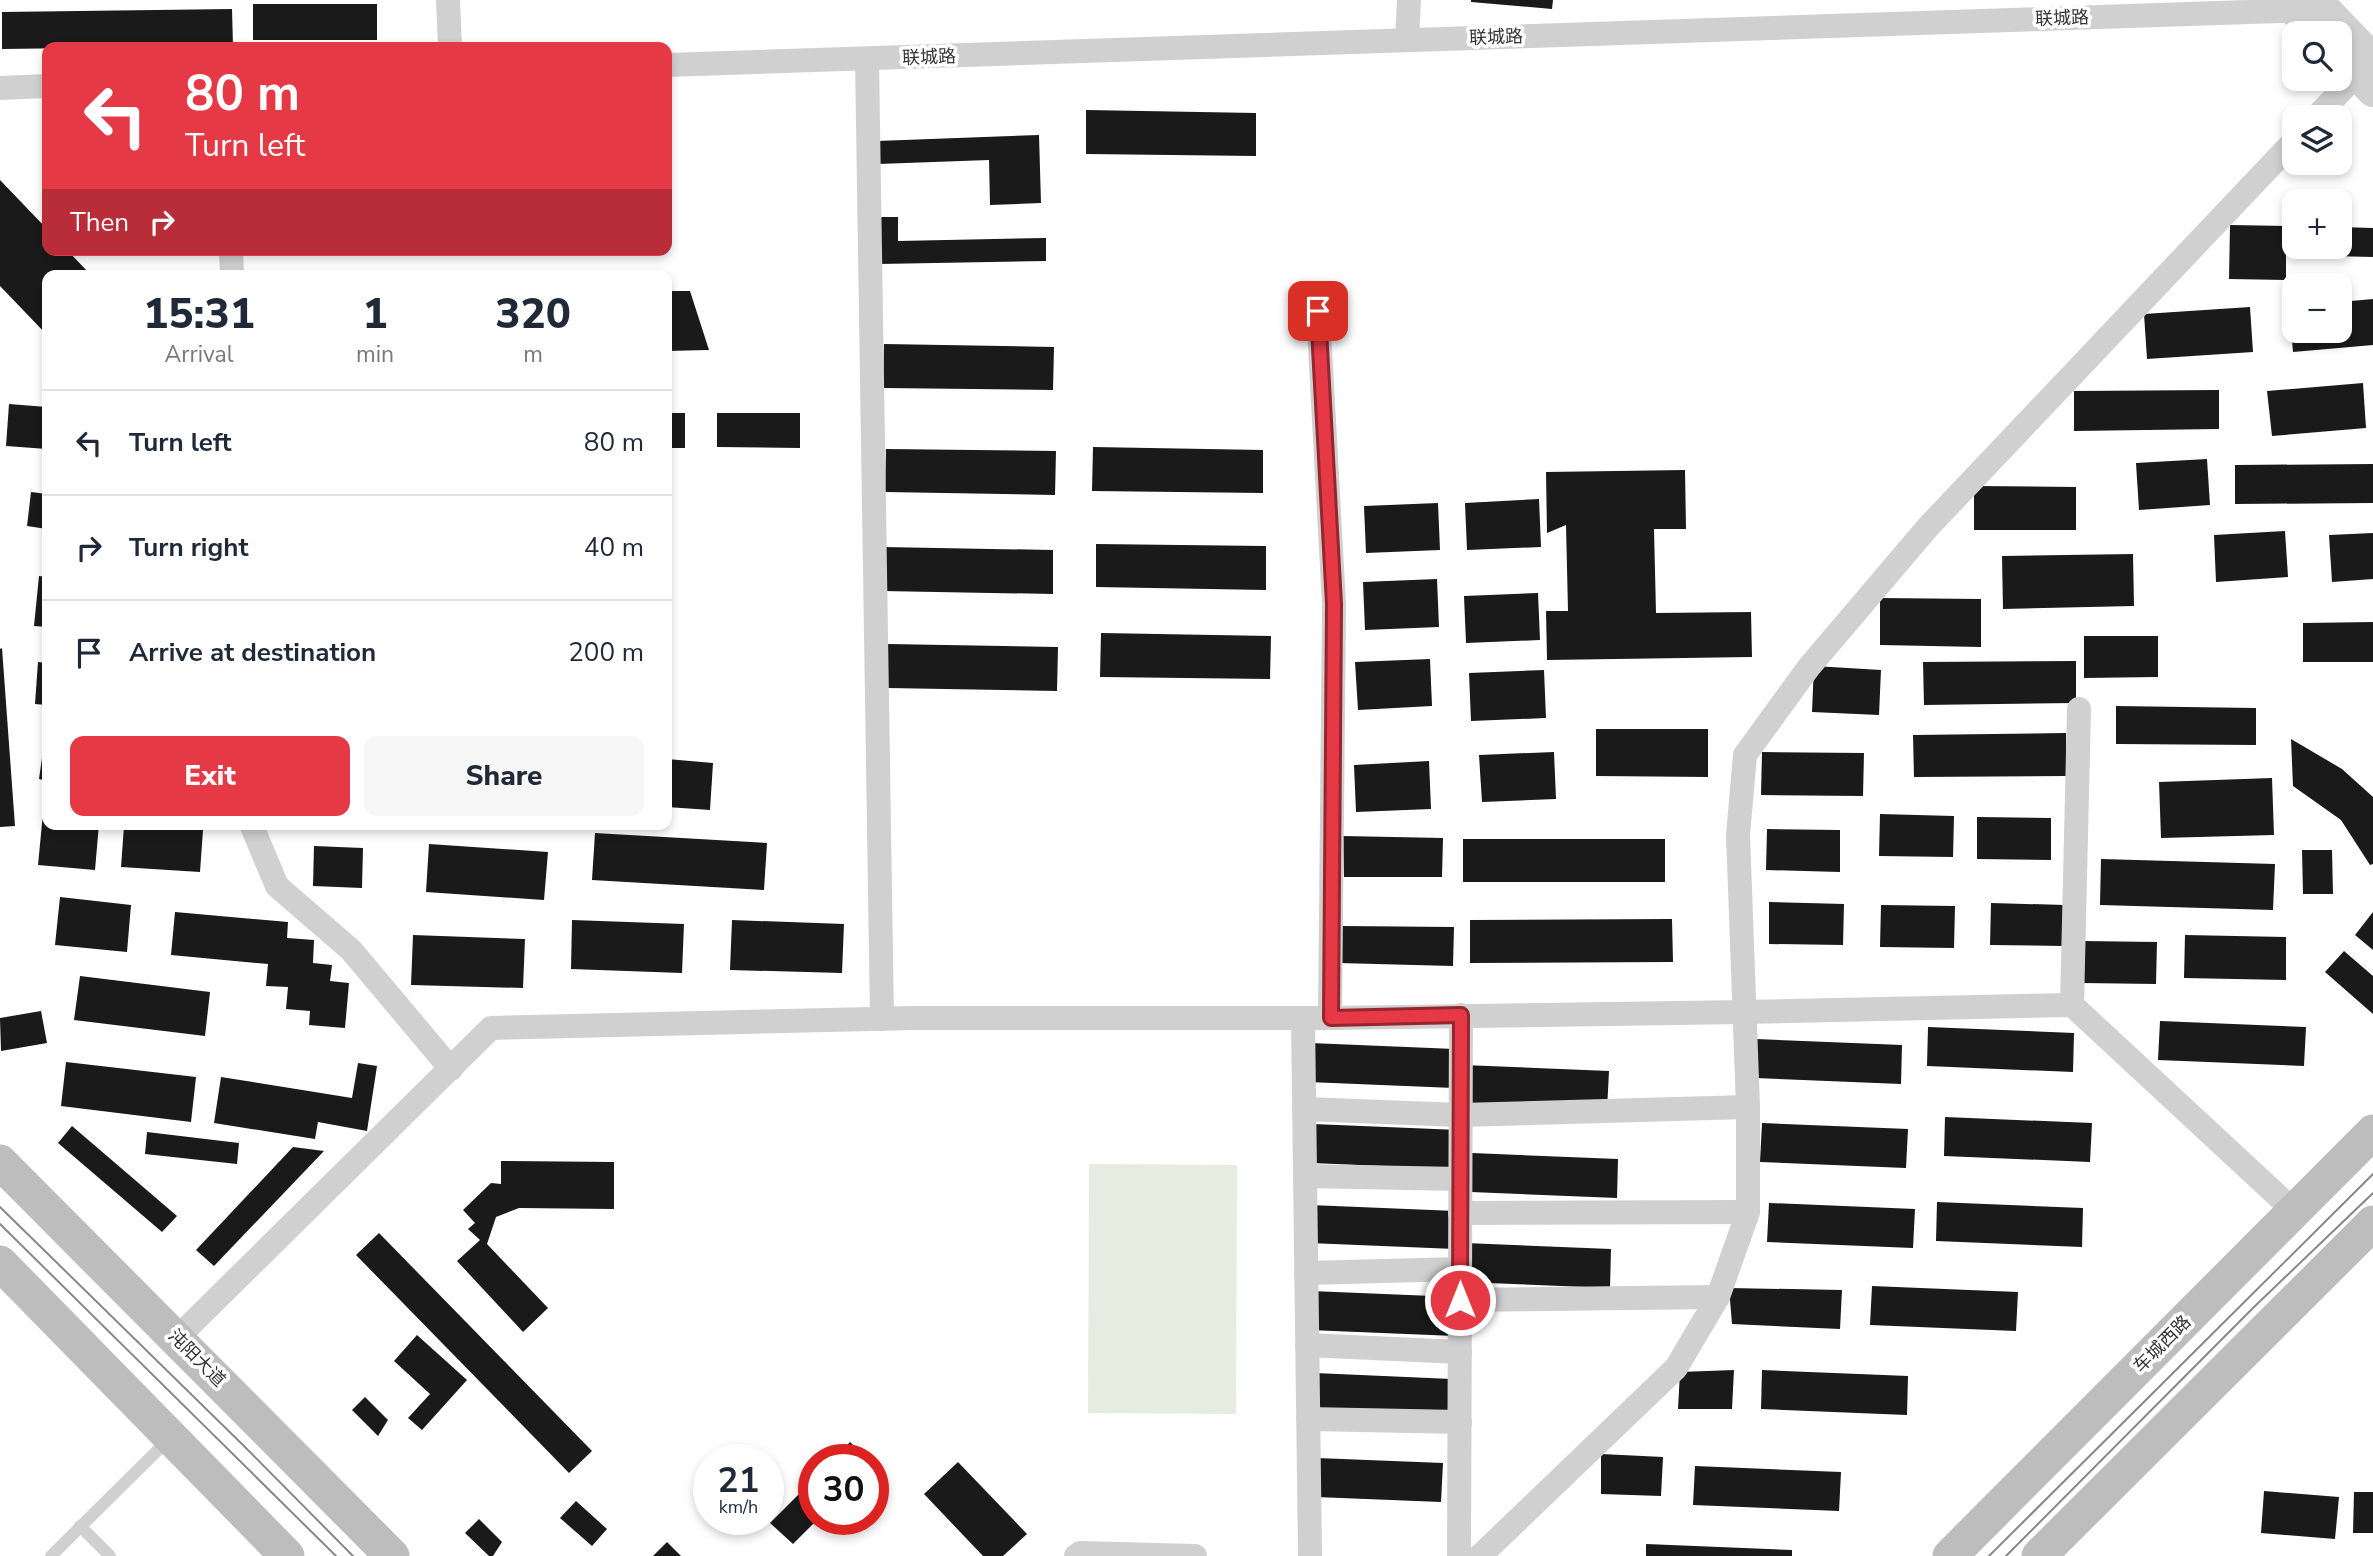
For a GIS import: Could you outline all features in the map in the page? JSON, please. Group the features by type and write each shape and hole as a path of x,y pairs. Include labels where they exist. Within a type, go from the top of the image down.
{"main road":[{"name":"车城西路","path":"1951,1556 2373,1132"},
{"name":"沌阳大道","path":"0,1162 392,1556"},
{"path":"2039,1556 2373,1223"},
{"path":"0,1263 287,1556"}],"street":[{"path":"448,0 450,42"},
{"path":"1407,40 1409,0"},
{"path":"2307,11 2363,68 2328,105"},
{"name":"联城路","path":"672,65 2307,11"},
{"path":"867,59 882,1019"},
{"path":"0,88 42,86"},
{"path":"1480,1556 1676,1368 1718,1297 1748,1212 1748,1107 1738,835 1745,755 1809,667 1928,527 2282,154"},
{"path":"1318,311 1334,604 1331,1018"},
{"path":"2072,1005 2079,709"},
{"path":"254,830 277,886 351,950 451,1069"},
{"path":"177,1338 491,1028 882,1019 1331,1018 2072,1005 2294,1211"},
{"path":"1459,1556 1461,1015"},
{"path":"1303,1018 1310,1556"},
{"path":"1304,1109 1460,1115 1748,1107"},
{"path":"1305,1176 1460,1179"},
{"path":"1460,1213 1748,1212"},
{"path":"1306,1273 1460,1269"},
{"path":"1460,1300 1718,1297"},
{"path":"1307,1345 1460,1352"},
{"path":"1308,1419 1460,1422"},
{"path":"1076,1556 1080,1553 1195,1556"}],"lane":[{"path":"51,1556 170,1438"},
{"path":"80,1526 110,1556"}],"shaded area":[{"path":"1089,1164 1237,1165 1236,1414 1088,1413"}],"building":[{"path":"1471,0 1553,0 1552,9"},
{"path":"253,4 377,4 377,40 253,40"},
{"path":"232,9 233,42 42,42 42,48 2,49 2,12"},
{"path":"1086,110 1256,113 1256,156 1086,154"},
{"path":"1039,135 1041,203 990,205 989,160 878,164 877,141"},
{"path":"0,180 42,224 42,256 73,256 86,270 42,270 42,330 0,286"},
{"path":"878,217 898,217 898,241 1046,238 1046,261 879,264"},
{"path":"2230,225 2282,226 2282,259 2286,259 2286,273 2282,273 2282,280 2229,279"},
{"path":"2352,227 2373,228 2373,257 2352,257"},
{"path":"672,291 690,291 709,350 672,351"},
{"path":"2373,299 2373,345 2293,352 2292,343 2352,343 2352,301"},
{"path":"2250,307 2253,352 2147,359 2144,314"},
{"path":"884,344 1054,347 1053,390 883,388"},
{"path":"2363,383 2366,428 2272,436 2267,391"},
{"path":"2219,390 2219,429 2074,431 2074,391"},
{"path":"9,404 42,407 42,449 6,446"},
{"path":"672,413 685,413 685,448 672,448"},
{"path":"717,413 800,413 800,448 717,447"},
{"path":"1093,447 1263,450 1263,493 1092,491"},
{"path":"886,449 1056,451 1055,495 885,492"},
{"path":"2207,459 2210,505 2139,510 2136,463"},
{"path":"2373,464 2373,503 2235,504 2235,465"},
{"path":"1685,470 1686,529 1654,529 1656,613 1751,612 1752,657 1547,660 1546,611 1568,611 1566,525 1547,533 1546,472"},
{"path":"1974,486 2076,487 2076,530 1974,530"},
{"path":"31,492 42,493 42,528 27,526"},
{"path":"1539,499 1541,547 1467,550 1465,503"},
{"path":"1438,503 1440,550 1366,553 1364,506"},
{"path":"2285,531 2288,577 2216,582 2214,535"},
{"path":"2373,533 2373,579 2332,582 2329,535"},
{"path":"1096,544 1266,546 1266,590 1096,587"},
{"path":"883,547 1053,550 1053,594 882,591"},
{"path":"2133,554 2134,606 2003,609 2002,556"},
{"path":"39,576 42,576 42,627 34,626"},
{"path":"1437,579 1439,627 1365,630 1363,582"},
{"path":"1538,593 1540,640 1466,643 1464,596"},
{"path":"1880,598 1981,599 1981,647 1880,645"},
{"path":"2373,622 2373,662 2303,662 2303,623"},
{"path":"1101,633 1271,636 1270,679 1100,677"},
{"path":"2084,636 2158,636 2158,677 2084,678"},
{"path":"888,644 1058,647 1057,691 887,688"},
{"path":"2,648 15,826 0,827 0,649"},
{"path":"1430,659 1432,706 1358,710 1355,662"},
{"path":"2076,661 2076,703 1924,705 1923,662"},
{"path":"38,662 42,662 42,705 35,704"},
{"path":"1814,666 1881,670 1879,715 1812,712"},
{"path":"1544,670 1546,718 1471,721 1469,673"},
{"path":"2116,706 2256,708 2256,745 2116,744"},
{"path":"1596,729 1708,729 1708,777 1596,776"},
{"path":"2066,733 2066,776 1914,777 1913,735"},
{"path":"2291,739 2342,769 2373,797 2373,864 2370,865 2341,820 2293,786"},
{"path":"1554,752 1556,799 1482,802 1479,755"},
{"path":"1762,752 1864,753 1863,796 1761,795"},
{"path":"42,758 42,780 39,779"},
{"path":"672,759 713,763 710,810 672,807"},
{"path":"1429,761 1431,809 1356,812 1354,765"},
{"path":"2272,778 2274,835 2161,838 2159,782"},
{"path":"1880,814 1954,816 1953,857 1879,856"},
{"path":"1977,817 2051,818 2051,860 1977,859"},
{"path":"42,823 42,830 98,830 95,870 38,865"},
{"path":"1767,829 1840,830 1840,872 1766,870"},
{"path":"124,830 203,830 200,872 121,867"},
{"path":"595,833 767,843 764,890 592,880"},
{"path":"1343,836 1443,838 1442,877 1344,877"},
{"path":"1463,839 1665,839 1665,882 1463,882"},
{"path":"429,844 548,852 544,900 426,892"},
{"path":"314,846 363,848 362,888 313,886"},
{"path":"2302,850 2332,850 2333,894 2303,894"},
{"path":"2101,859 2275,864 2273,910 2100,905"},
{"path":"60,897 131,905 127,952 55,945"},
{"path":"1769,902 1844,904 1843,945 1769,944"},
{"path":"1991,903 2065,905 2064,946 1990,945"},
{"path":"1881,905 1955,906 1954,948 1880,947"},
{"path":"175,912 288,922 287,938 314,940 313,963 332,965 330,981 349,983 345,1028 309,1025 310,1011 286,1009 288,987 266,986 268,964 171,955"},
{"path":"2373,912 2373,950 2355,935"},
{"path":"1672,919 1673,962 1470,963 1470,920"},
{"path":"572,920 684,924 682,973 571,969"},
{"path":"732,920 844,924 842,973 730,970"},
{"path":"1342,926 1454,927 1453,966 1338,963"},
{"path":"413,935 525,939 523,988 411,985"},
{"path":"2185,935 2286,937 2286,980 2184,978"},
{"path":"2082,941 2157,942 2156,984 2082,983"},
{"path":"2344,951 2373,976 2373,1014 2325,972"},
{"path":"80,976 210,992 205,1036 74,1020"},
{"path":"41,1011 47,1043 1,1051 0,1018"},
{"path":"2160,1021 2306,1027 2304,1066 2158,1060"},
{"path":"1928,1027 2074,1033 2073,1072 1927,1066"},
{"path":"1756,1039 1902,1045 1901,1084 1755,1078"},
{"path":"1310,1043 1455,1049 1454,1088 1308,1082"},
{"path":"66,1062 196,1077 191,1122 61,1106"},
{"path":"358,1063 377,1066 367,1131 318,1122 315,1139 214,1123 221,1077 352,1098"},
{"path":"1463,1065 1609,1071 1607,1110 1462,1105"},
{"path":"1945,1117 2092,1123 2090,1162 1944,1156"},
{"path":"1762,1123 1908,1129 1906,1168 1760,1162"},
{"path":"1313,1124 1459,1130 1457,1169 1311,1163"},
{"path":"72,1126 177,1216 162,1232 58,1143"},
{"path":"147,1132 239,1143 237,1164 145,1154"},
{"path":"293,1147 324,1151 214,1266 196,1250"},
{"path":"1472,1153 1618,1159 1617,1198 1471,1192"},
{"path":"501,1161 614,1162 614,1209 519,1208 496,1217 487,1244 548,1308 523,1332 457,1261 480,1240 468,1229 475,1223 463,1210 491,1183 501,1184"},
{"path":"1937,1202 2083,1208 2082,1247 1936,1241"},
{"path":"1769,1203 1915,1209 1913,1248 1767,1242"},
{"path":"1310,1205 1456,1211 1455,1249 1309,1243"},
{"path":"379,1233 592,1451 569,1473 356,1255"},
{"path":"1465,1243 1611,1249 1610,1288 1464,1282"},
{"path":"1872,1286 2018,1292 2016,1331 1870,1325"},
{"path":"1729,1288 1842,1290 1840,1329 1732,1324"},
{"path":"1311,1291 1457,1297 1455,1336 1309,1330"},
{"path":"417,1335 467,1380 422,1430 408,1418 430,1394 394,1361"},
{"path":"1734,1370 1732,1409 1678,1409 1680,1372"},
{"path":"1762,1370 1908,1376 1907,1415 1761,1409"},
{"path":"1315,1373 1452,1379 1450,1418 1313,1413"},
{"path":"365,1397 388,1420 378,1436 352,1410"},
{"path":"1601,1454 1663,1457 1661,1496 1601,1494"},
{"path":"1317,1458 1443,1463 1441,1502 1316,1497"},
{"path":"958,1462 1027,1534 1003,1556 983,1556 924,1494"},
{"path":"1695,1466 1841,1472 1839,1511 1693,1505"},
{"path":"2264,1491 2339,1497 2335,1539 2261,1533"},
{"path":"2354,1492 2373,1492 2373,1533 2353,1533"},
{"path":"798,1495 798,1535 802,1535 793,1544 783,1535 784,1509"},
{"path":"576,1501 607,1529 592,1546 560,1518"},
{"path":"479,1519 502,1542 493,1556 489,1556 465,1533"},
{"path":"667,1542 681,1556 653,1556"},
{"path":"1646,1544 1792,1550 1792,1556 1646,1556"}],"tram line":[{"path":"1989,1556 2373,1174"},
{"path":"2006,1556 2254,1307 2373,1193"},
{"path":"0,1207 353,1556"},
{"path":"0,1224 336,1556"}],"route":[{"path":"1318,311 1334,604 1331,1018 1461,1015 1460,1300"}]}
